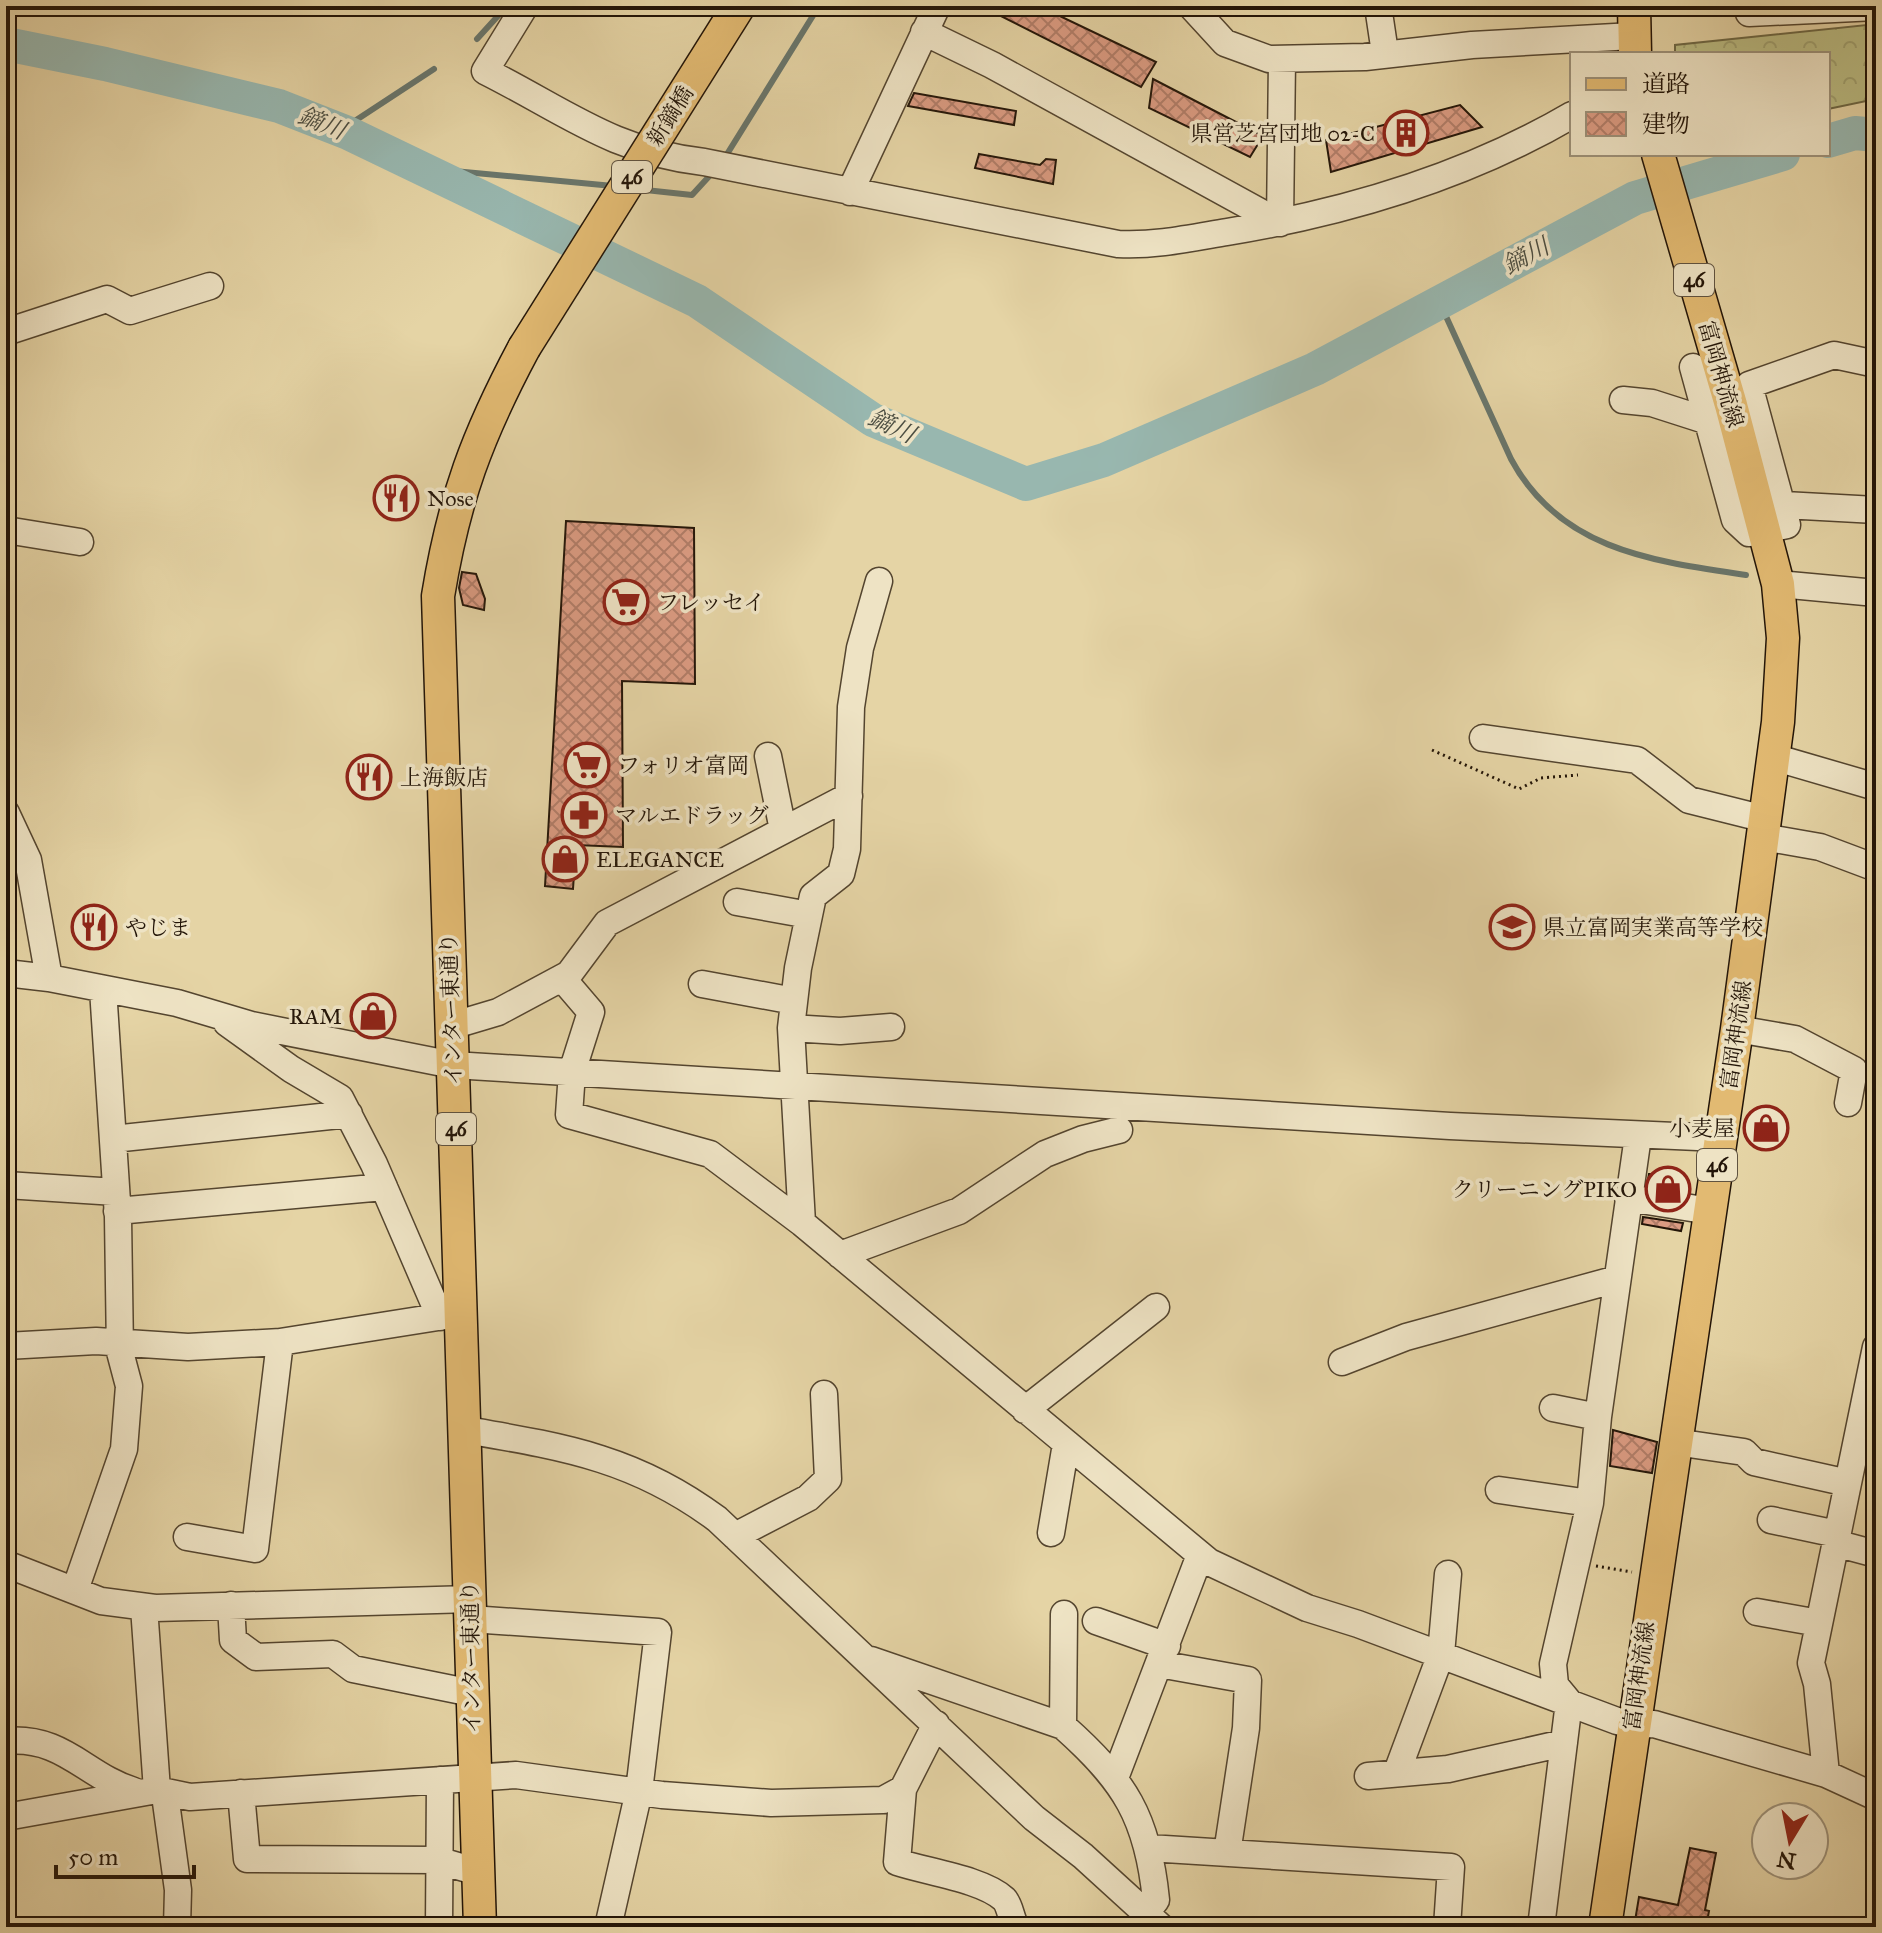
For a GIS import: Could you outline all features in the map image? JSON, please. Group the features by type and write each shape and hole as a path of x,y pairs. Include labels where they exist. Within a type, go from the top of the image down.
{"main road":[{"name":"新鏑橋","path":"524,348 739,6"},
{"name":"富岡神流線","path":"1605,1927 1632,1725 1737,1029 1773,757 1783,638 1778,584 1764,531 1718,413 1658,156"},
{"name":"インター東通り","path":"480,1927 473,1776 466,1430 452,1321 453,1065 438,596 448,538 465,472 491,409 524,348"}],"street":[{"path":"525,6 485,71 602,136 662,157 704,162 1118,244 1146,245 1280,223 1411,188 1502,155 1570,116"},
{"path":"850,192 937,6"},
{"path":"1191,6 1225,43 1269,59 1385,53 1634,32"},
{"path":"1378,6 1385,53"},
{"path":"1749,6 1749,13 1876,7"},
{"path":"924,32 1280,223"},
{"path":"1280,223 1282,59"},
{"path":"6,332 107,299 130,311 210,286"},
{"path":"1764,531 1787,525 1749,385 1834,355 1876,364"},
{"path":"1693,367 1718,413"},
{"path":"1623,400 1718,413"},
{"path":"1784,505 1876,510"},
{"path":"6,530 80,542"},
{"path":"802,1223 792,1085 794,1001 813,896 841,874 847,849 851,707 860,648 879,581"},
{"path":"1778,584 1876,593"},
{"path":"1483,738 1637,760 1689,800 1876,868"},
{"path":"768,756 783,830"},
{"path":"1773,757 1876,787"},
{"path":"451,1026 498,1012 569,974 607,923 849,796"},
{"path":"6,813 28,860 49,978"},
{"path":"737,902 809,915"},
{"path":"6,973 103,989 453,1065 1638,1136 1720,1138"},
{"path":"562,978 591,1012 572,1072 569,1115 710,1154 802,1223 1200,1555 1245,1582 1297,1604 1632,1725 1654,1724 1826,1774 1876,1797"},
{"path":"702,984 794,1001"},
{"path":"75,1590 124,1449 129,1386 120,1342 117,1202 103,989"},
{"path":"6,1346 120,1342 141,1347 188,1347 281,1342 452,1321 340,1098 291,1069 215,1014"},
{"path":"791,1028 840,1031 891,1027"},
{"path":"1737,1029 1795,1039 1854,1070 1848,1103"},
{"path":"113,1139 349,1114"},
{"path":"840,1255 959,1211 1045,1154 1083,1139 1119,1130"},
{"path":"1541,1927 1569,1702 1555,1685 1553,1664 1590,1503 1598,1417 1638,1136"},
{"path":"6,1185 117,1202 384,1187"},
{"path":"1628,1198 1710,1211"},
{"path":"1342,1362 1419,1333 1617,1279"},
{"path":"1025,1410 1156,1307"},
{"path":"187,1537 255,1549 281,1342"},
{"path":"1826,1774 1821,1719 1811,1663 1876,1347"},
{"path":"735,1536 808,1498 828,1479 824,1394"},
{"path":"1553,1408 1598,1417"},
{"path":"466,1430 574,1449 629,1467 688,1498 735,1536 868,1659 1034,1818 1083,1856 1153,1920"},
{"path":"1675,1442 1744,1452 1754,1462 1848,1483"},
{"path":"1051,1533 1066,1444"},
{"path":"1499,1490 1590,1503"},
{"path":"1771,1520 1836,1538 1876,1554"},
{"path":"1115,1778 1200,1555"},
{"path":"6,1564 101,1601 144,1607 231,1605 471,1609 658,1632 639,1791 608,1927"},
{"path":"1397,1772 1441,1654 1448,1574"},
{"path":"231,1605 233,1640 256,1657 333,1654 353,1669 472,1693"},
{"path":"144,1607 153,1793 178,1890 177,1927"},
{"path":"1757,1612 1819,1623"},
{"path":"1063,1726 1064,1614"},
{"path":"1096,1621 1163,1655 1248,1680 1246,1728 1227,1853"},
{"path":"868,1659 1063,1726 1115,1778 1147,1836 1156,1900 1153,1920"},
{"path":"936,1724 903,1789 897,1862 940,1876 968,1879 1005,1900 1016,1927"},
{"path":"6,1741 32,1742 64,1750 106,1781 153,1793 190,1797 516,1775 558,1783 771,1803 883,1800 903,1789"},
{"path":"1368,1776 1448,1769 1564,1743"},
{"path":"439,1927 437,1860 440,1780"},
{"path":"6,1817 153,1793"},
{"path":"241,1793 247,1859 437,1860 478,1872"},
{"path":"1149,1848 1451,1867 1447,1927"}],"path":[{"path":"1432,750 1519,789 1541,778 1579,775 1589,770 1595,752"},
{"path":"1577,1563 1654,1576"}],"green space":[{"path":"1876,24 1876,99 1830,109 1830,52 1675,52 1675,45"}],"building":[{"path":"981,6 1039,6 1156,62 1141,87"},
{"path":"1153,79 1263,136 1250,157 1149,108"},
{"path":"914,93 1016,111 1014,125 908,106"},
{"name":"県営芝宮団地 02-C","path":"1460,105 1482,127 1331,172 1326,140"},
{"path":"979,154 1040,165 1046,159 1056,160 1053,184 975,168"},
{"name":"フォリオ富岡","path":"566,521 694,528 695,684 622,681 623,847 576,845 573,889 545,886"},
{"path":"462,572 476,574 485,599 484,610 463,605 459,588"},
{"path":"1755,1117 1780,1121 1777,1139 1752,1134"},
{"path":"1649,1174 1684,1177 1682,1190 1647,1185"},
{"path":"1643,1217 1683,1223 1681,1231 1642,1224"},
{"path":"1613,1430 1657,1442 1652,1473 1610,1466"},
{"path":"1690,1848 1716,1853 1705,1910 1709,1911 1706,1927 1634,1927 1639,1897 1678,1905"}],"waterway":[{"path":"477,39 507,6"},
{"path":"724,159 819,6"},
{"name":"鏑川","path":"6,44 105,64 279,106 348,133 697,301 873,420 1026,484 1104,460 1315,369 1635,198 1776,156"},
{"path":"341,130 434,69"},
{"name":"鏑川","path":"1830,140 1855,133 1876,135"},
{"path":"422,168 613,186"},
{"path":"636,189 692,195 714,171"},
{"path":"1439,301 1511,459 1531,490 1555,514 1582,532 1643,556 1746,575"}],"place":[{"name":"県営芝宮団地 02-C","path":"1406,133"},
{"name":"Nose","path":"396,498"},
{"name":"フレッセイ","path":"626,602"},
{"name":"フォリオ富岡","path":"587,765"},
{"name":"上海飯店","path":"369,777"},
{"name":"マルエドラッグ","path":"584,815"},
{"name":"ELEGANCE","path":"565,859"},
{"name":"やじま","path":"94,927"},
{"name":"県立富岡実業高等学校","path":"1512,927"},
{"name":"RAM","path":"373,1016"},
{"name":"小麦屋","path":"1766,1128"},
{"name":"クリーニングPIKO","path":"1668,1189"}]}
